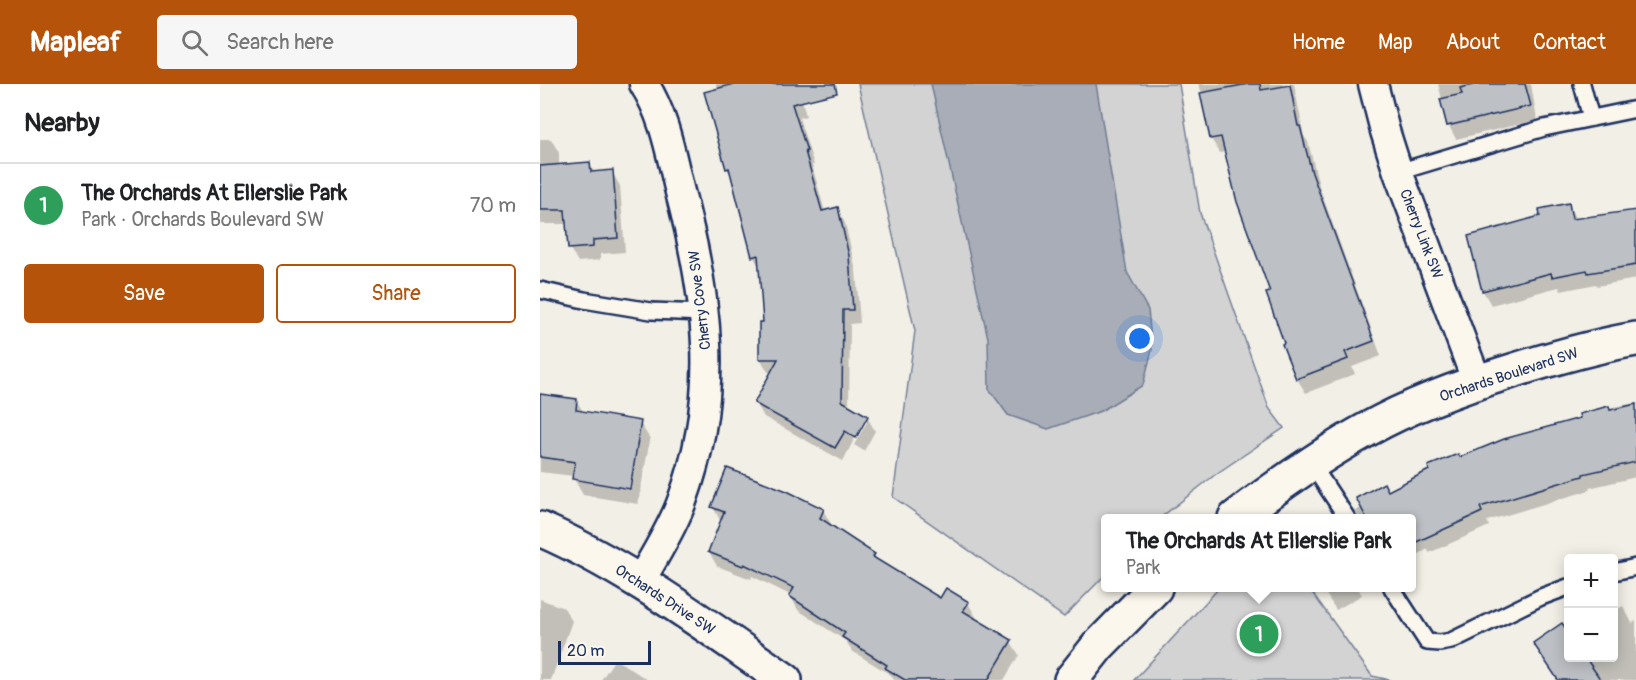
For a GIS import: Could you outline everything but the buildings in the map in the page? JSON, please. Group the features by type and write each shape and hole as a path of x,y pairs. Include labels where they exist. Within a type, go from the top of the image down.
{"street":[{"name":"Cherry Cove SW","path":"640,582 681,502 692,470 706,385 708,348 694,245 660,115 644,84"},
{"name":"Cherry Link SW","path":"1373,84 1398,172 1477,382"},
{"name":"Orchards Boulevard SW","path":"1242,514 1311,463 1369,429 1421,404 1477,382 1550,359 1614,342 1636,339"},
{"name":"Orchards Drive SW","path":"540,529 600,558 640,582 785,680"},
{"path":"1071,680 1098,646 1151,592"}],"lane":[{"path":"1582,84 1591,118"},
{"path":"1398,172 1544,128 1636,109"},
{"path":"540,290 651,311 705,313"},
{"path":"1311,463 1344,514"},
{"path":"1618,571 1636,567"},
{"path":"1395,592 1427,642 1440,643 1451,641 1540,597 1564,589"}],"shaded area":[{"path":"858,84 1179,84 1200,213 1269,408 1284,428 1216,474 1165,514 1101,514 1101,579 1064,617 893,497 915,331"},
{"path":"931,84 1096,84 1127,272 1148,310 1152,350 1143,385 1101,411 1048,429 1008,415 989,389 988,338"},
{"path":"1215,592 1312,592 1372,676 1390,680 1134,680"}],"place":[{"name":"The Orchards At Ellerslie Park","path":"1259,634"}]}
